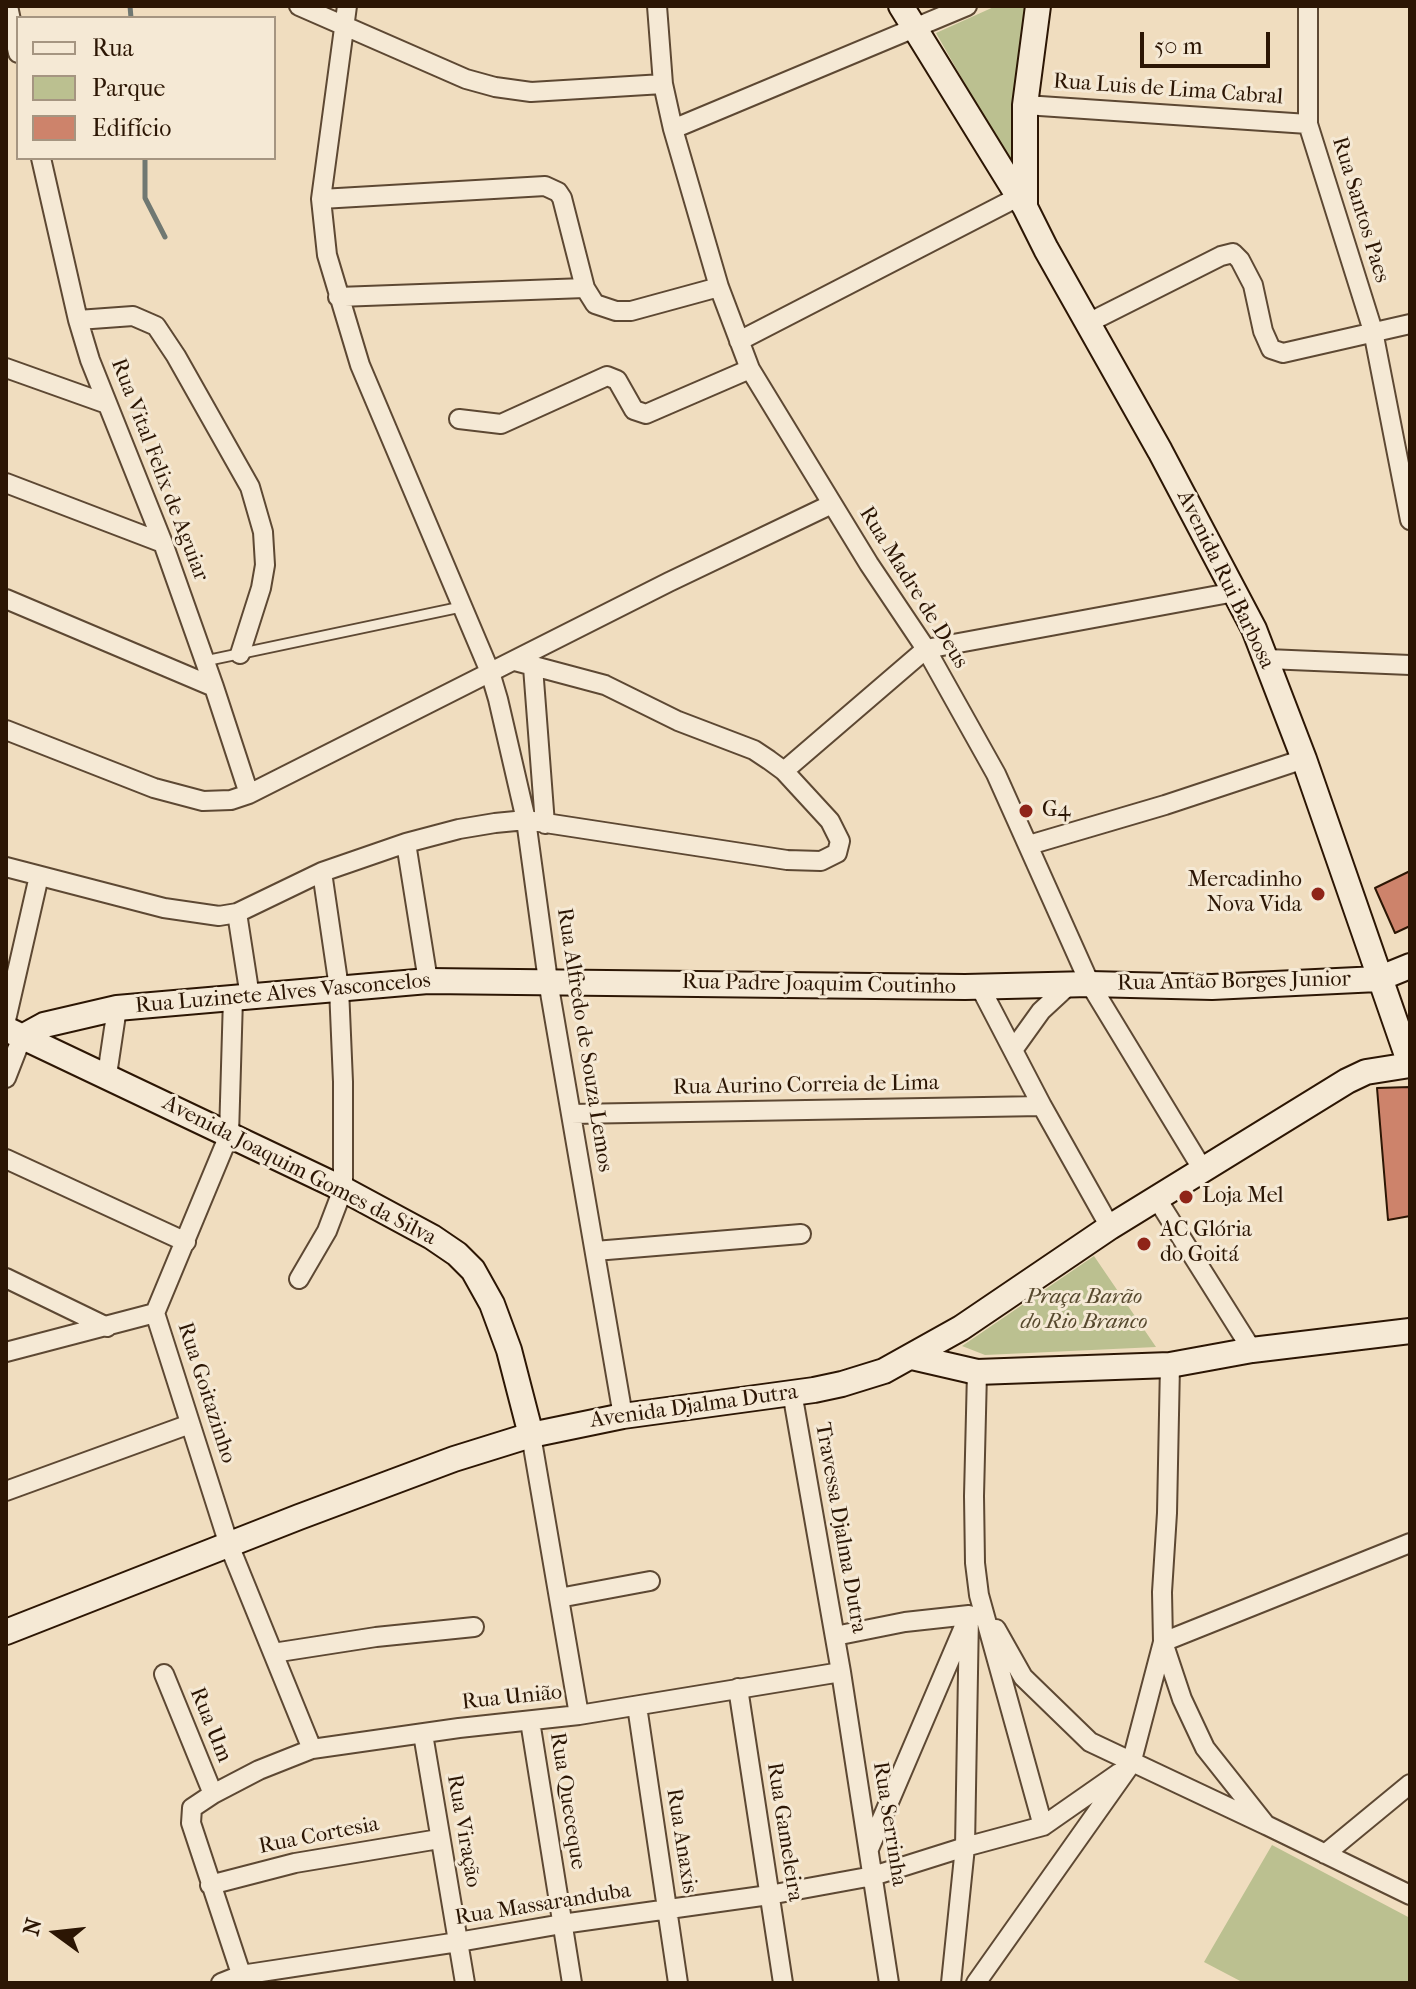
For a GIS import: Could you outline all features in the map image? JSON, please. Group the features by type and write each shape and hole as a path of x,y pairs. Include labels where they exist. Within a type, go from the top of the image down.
{"street":[{"path":"8,6 16,44"},
{"path":"299,6 346,15 466,79 495,87 531,92 663,84"},
{"name":"Rua Madre de Deus","path":"657,6 663,84 673,129 719,287 750,369 832,504 926,649 996,774 1029,845 1079,985 1203,1170"},
{"name":"Avenida Rui Barbosa","path":"901,6 1022,202 1235,592 1267,659 1304,759 1410,1065"},
{"path":"673,129 967,6"},
{"path":"739,341 1022,202 1025,105 1038,6"},
{"name":"Rua Santos Paes","path":"1308,6 1308,124 1373,331 1410,520"},
{"name":"Rua Alfredo de Souza Lemos","path":"346,15 321,199 327,255 360,365 490,672 498,699 526,820 548,981 623,1416"},
{"name":"Rua Luis de Lima Cabral","path":"1025,105 1308,124"},
{"name":"Rua Vital Felix de Aguiar","path":"41,160 78,320 107,404 163,543 249,794"},
{"path":"321,199 537,185 553,188 562,198 585,288 595,304 631,311 719,287"},
{"path":"1088,323 1221,256 1233,253 1253,285 1263,331 1271,349 1283,353 1410,324"},
{"path":"338,297 585,288"},
{"path":"78,320 133,316 156,326 250,487 263,532 265,565 240,654"},
{"path":"6,368 107,404"},
{"path":"459,419 501,424 607,376 617,380 634,410 646,414 750,369"},
{"path":"6,483 163,543"},
{"path":"6,730 154,788 203,801 231,800 249,794 490,672 524,664 669,582 832,504"},
{"path":"784,771 926,649 1235,592"},
{"path":"6,599 214,687"},
{"path":"1267,659 1410,665"},
{"path":"6,867 193,913 219,916 237,913 322,872 406,843 459,829 526,820 712,851 797,861 831,858 840,846 838,834 830,821 784,771 754,750 678,721 605,685 524,664"},
{"path":"524,664 545,824"},
{"path":"1029,845 1165,805 1304,759"},
{"path":"406,843 428,981"},
{"path":"299,1279 327,1231 343,1189 339,988 322,872"},
{"path":"6,1078 11,1028 39,876"},
{"name":"Rua Goitazinho","path":"237,913 242,998 229,1135 155,1313 229,1545 312,1749"},
{"name":"Rua Antão Borges Junior","path":"1079,985 1212,987 1378,979 1410,966"},
{"name":"Rua Luzinete Alves Vasconcelos","path":"11,1028 44,1025 117,1008 339,988 428,981 548,981"},
{"name":"Rua Padre Joaquim Coutinho","path":"548,981 980,987 1079,985"},
{"path":"1013,1050 1035,1018 1079,985"},
{"path":"980,987 1110,1227"},
{"path":"107,1075 117,1008"},
{"name":"Avenida Joaquim Gomes da Silva","path":"11,1028 343,1189 432,1237 457,1254 473,1270 492,1304 509,1350 531,1435 579,1715"},
{"name":"Avenida Djalma Dutra","path":"6,1632 454,1459 531,1435 623,1416 828,1387 862,1378 912,1357 961,1328 1110,1227 1347,1081 1366,1072 1410,1065"},
{"name":"Rua Aurino Correia de Lima","path":"571,1114 1042,1106"},
{"path":"6,1159 186,1242"},
{"path":"1157,1199 1252,1350"},
{"path":"595,1251 801,1234"},
{"path":"6,1278 107,1327"},
{"path":"6,1352 155,1313"},
{"path":"912,1357 977,1372 1170,1365 1252,1350 1410,1331"},
{"path":"976,1983 1131,1764 1163,1642 1170,1365"},
{"path":"977,1372 975,1563 979,1595 1043,1826 1131,1764"},
{"name":"Travessa Djalma Dutra","path":"792,1392 841,1672"},
{"path":"6,1491 190,1424"},
{"path":"1163,1642 1410,1543"},
{"path":"559,1598 650,1581"},
{"path":"869,1849 979,1595"},
{"path":"979,1595 1023,1677 1090,1742 1410,1895"},
{"path":"835,1636 905,1622 969,1615"},
{"path":"951,1983 965,1847 969,1615"},
{"path":"273,1653 376,1637 474,1627"},
{"path":"1163,1642 1182,1699 1205,1748 1266,1825"},
{"name":"Rua União","path":"205,1798 259,1770 312,1749 579,1715 841,1672"},
{"name":"Rua Serrinha","path":"841,1672 889,1983"},
{"name":"Rua Um","path":"164,1674 205,1798"},
{"name":"Rua Gameleira","path":"738,1688 783,1983"},
{"name":"Rua Anaxis","path":"637,1706 678,1983"},
{"name":"Rua Queceque","path":"530,1721 572,1983"},
{"name":"Rua Viração","path":"423,1734 465,1983"},
{"path":"1325,1854 1410,1784"},
{"path":"205,1798 191,1812 191,1823 243,1979"},
{"name":"Rua Massaranduba","path":"221,1983 562,1924 769,1895 873,1876 1043,1826"},
{"name":"Rua Cortesia","path":"210,1885 295,1863 439,1839"}],"lane":[{"path":"205,661 461,607"}],"green space":[{"path":"996,6 1030,6 1018,177 936,33"},
{"name":"Praça Barão do Rio Branco","path":"1094,1256 1156,1347 985,1355 962,1346"},
{"path":"1272,1845 1410,1918 1410,1983 1244,1983 1204,1962"}],"building":[{"path":"1410,871 1410,926 1395,933 1375,888"},
{"path":"1410,1087 1410,1216 1388,1220 1377,1088"}],"waterway":[{"path":"130,6 131,16"},
{"path":"145,160 145,198 165,237"}],"place":[{"name":"G4","path":"1026,811"},
{"name":"Mercadinho Nova Vida","path":"1318,894"},
{"name":"Loja Mel","path":"1186,1197"},
{"name":"AC Glória do Goitá","path":"1144,1244"}]}
